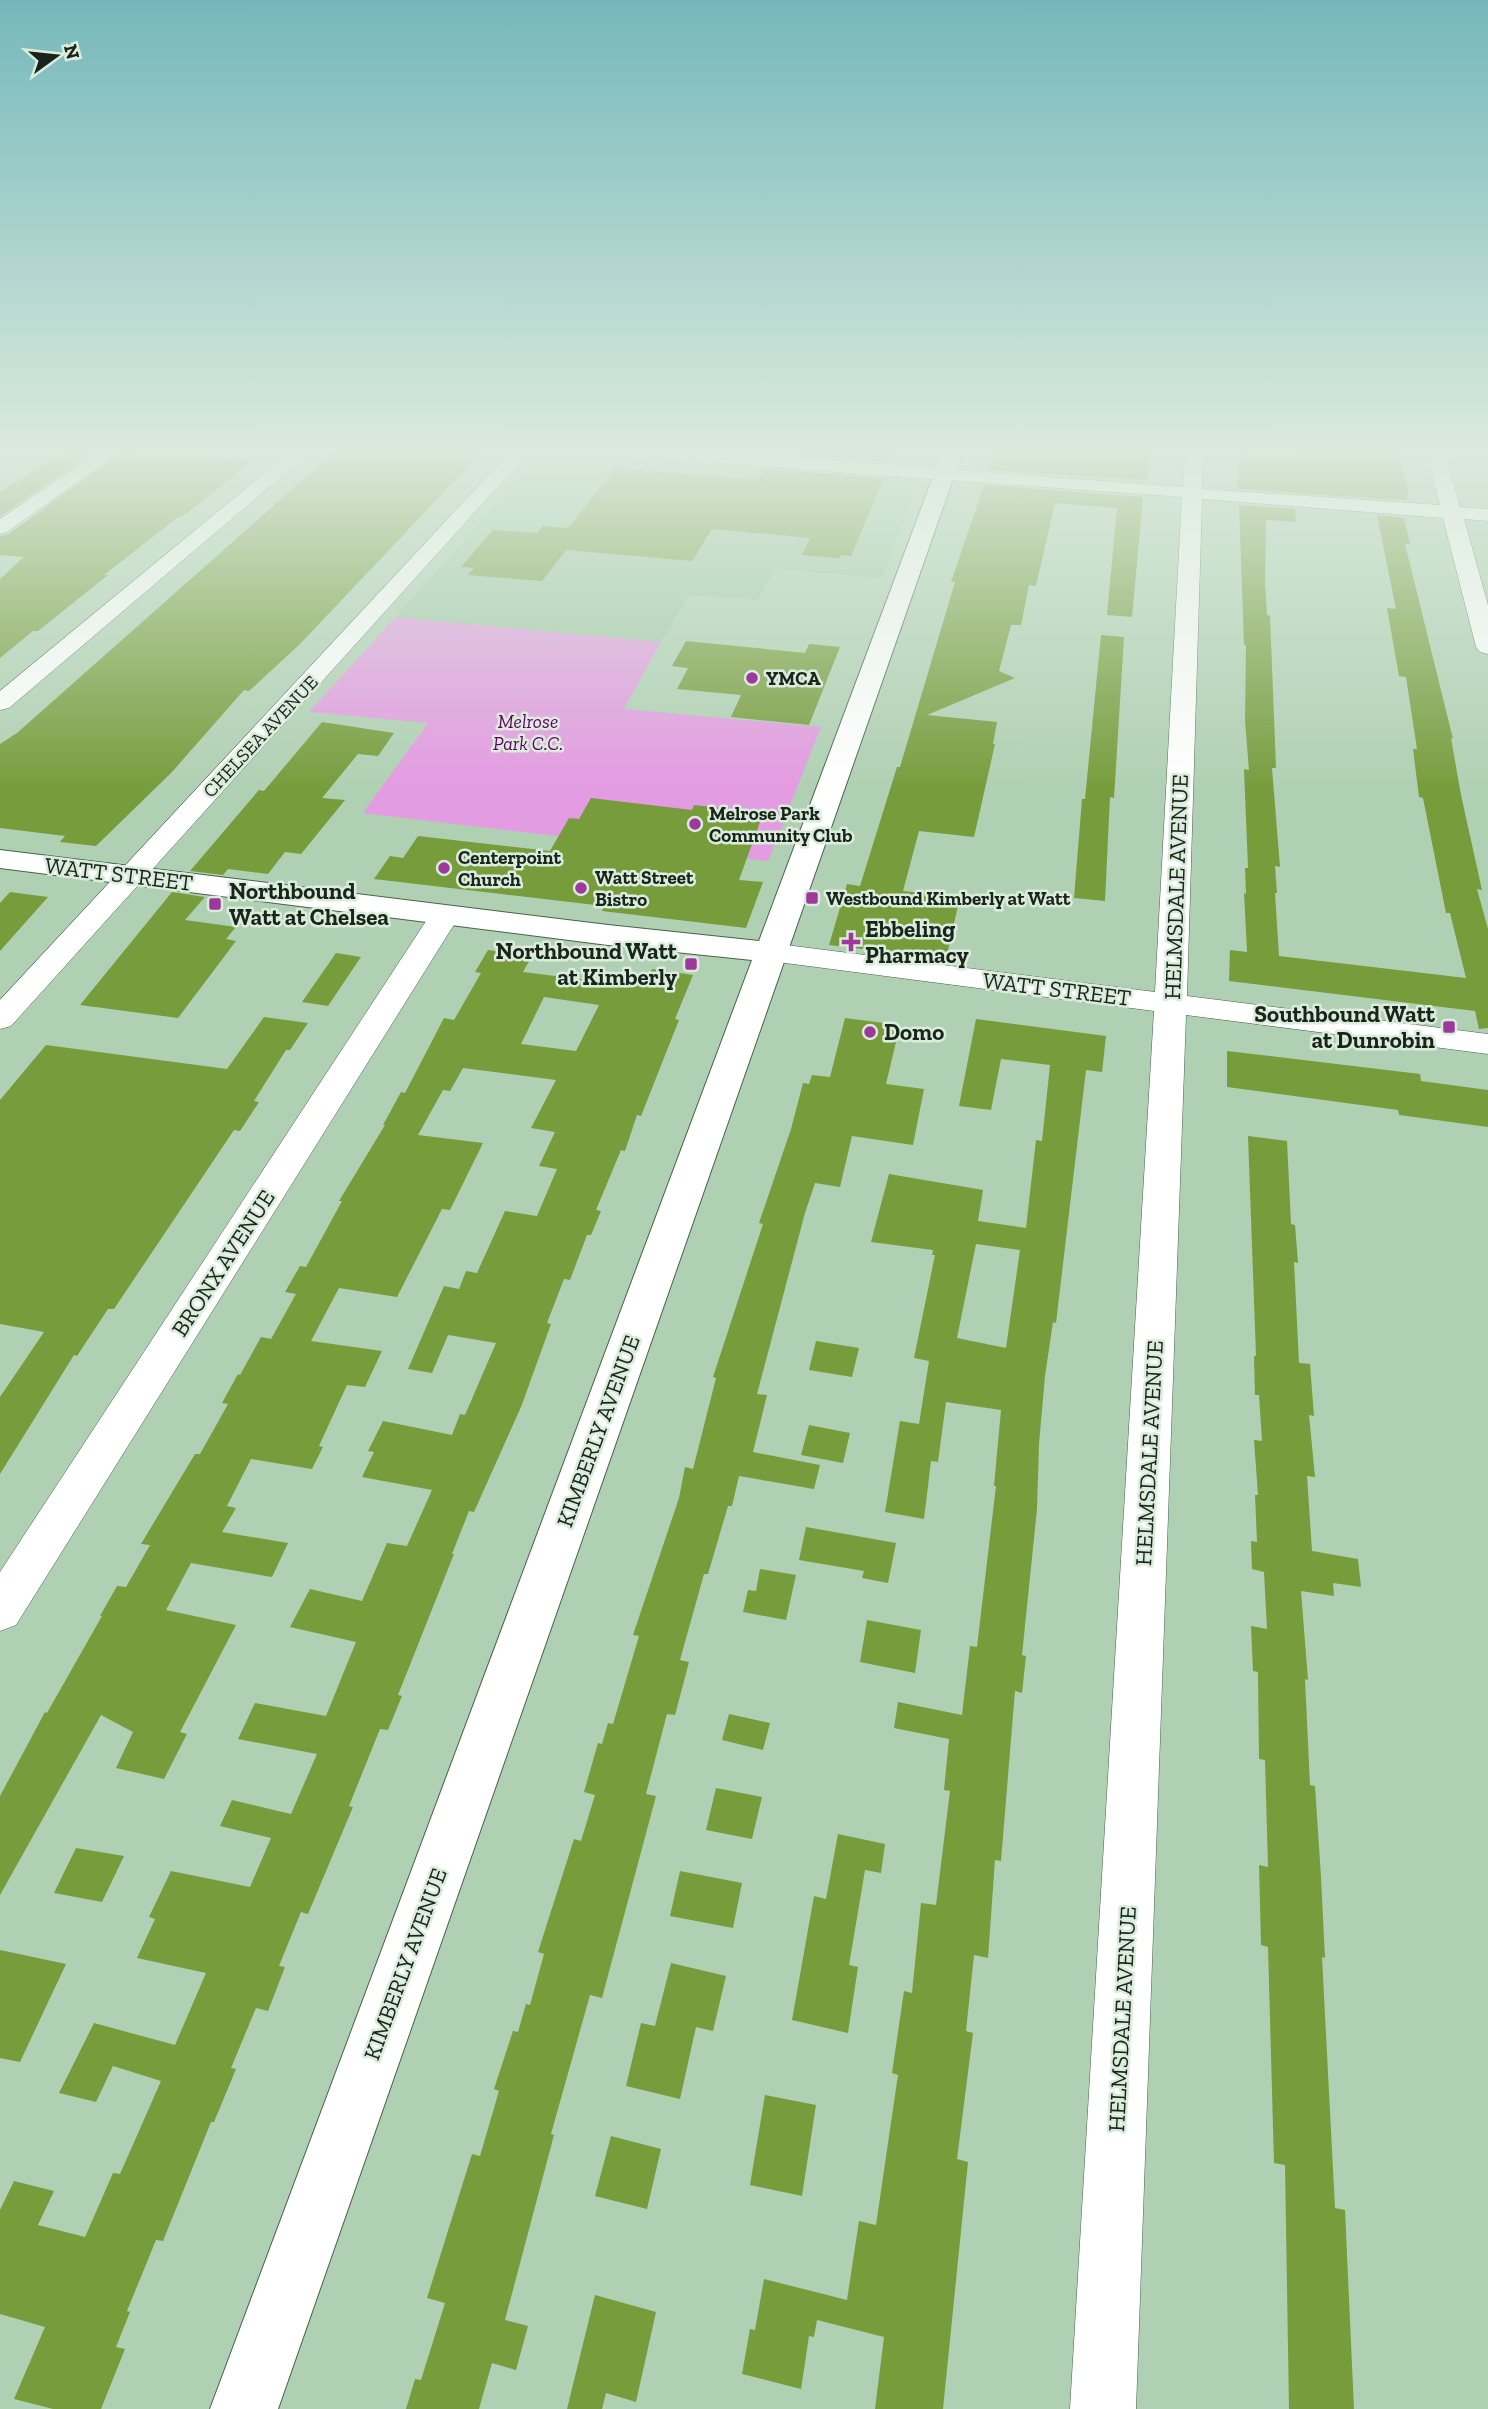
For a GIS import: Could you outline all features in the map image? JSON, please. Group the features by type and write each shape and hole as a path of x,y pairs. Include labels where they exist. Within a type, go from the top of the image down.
{"street":[{"path":"0,702 165,565"},
{"name":"CHELSEA AVENUE","path":"0,1018 416,565"},
{"name":"KIMBERLY AVENUE","path":"244,2409 912,565"},
{"name":"HELMSDALE AVENUE","path":"1103,2409 1171,1004 1189,565"},
{"path":"1466,565 1488,647"},
{"name":"WATT STREET","path":"0,859 445,915 770,952 1488,1044"},
{"name":"BRONX AVENUE","path":"0,1611 445,915"}],"shaded area":[{"path":"442,565 887,565 882,578 775,569 758,600 689,595 661,642 396,617"}],"green space":[{"name":"Melrose Park C.C.","path":"396,617 661,642 624,709 821,727 768,861 363,813 428,723 309,712"}],"building":[{"path":"15,565 116,565 38,631 33,631 0,658 0,579"},
{"path":"206,565 374,565 300,644 249,691 244,690 172,772 96,846 60,842 65,836 0,828 0,744 17,733"},
{"path":"554,565 542,581 468,575 474,568 461,567"},
{"path":"957,565 1041,565 1036,586 1029,585 1021,625 1011,625 999,671 1015,678 927,715 997,722 995,744 974,837 919,831 903,891 960,897 946,959 829,945 847,884 860,886 897,767 900,767 955,582 951,582"},
{"path":"1112,565 1137,565 1132,617 1107,615"},
{"path":"1241,565 1265,565 1276,768 1272,768 1280,867 1275,866 1279,956 1466,978 1450,913 1446,913 1423,798 1419,797 1413,749 1417,749 1406,677 1399,676 1387,608 1396,609 1387,565 1410,565 1453,739 1451,738 1461,795 1482,890 1477,889 1488,929 1488,1028 1479,1029 1475,1011 1229,981 1230,950 1247,952 1244,893 1246,894 1245,868 1248,868 1244,769 1249,770"},
{"path":"1101,635 1124,637 1114,798 1110,797 1105,901 1074,898 1082,799 1085,799"},
{"name":"YMCA","path":"686,641 805,653 809,644 840,647 809,725 731,717 741,695 677,689 688,668 672,666"},
{"path":"322,722 394,733 378,756 358,754 322,798 345,800 301,854 285,852 268,874 228,869 223,875 190,871 259,790 264,791"},
{"path":"591,798 692,810 694,805 721,808 717,817 760,822 739,880 763,882 746,928 602,911 604,906 374,879 390,856 403,858 418,836 550,851 569,818 579,819"},
{"path":"10,892 48,897 0,951 0,903"},
{"path":"172,892 205,897 185,920 236,927 226,939 236,941 178,1018 80,1005"},
{"path":"488,950 532,956 523,972 611,983 645,986 652,969 693,975 675,1019 679,1020 641,1116 637,1115 625,1151 621,1150 596,1210 601,1211 591,1235 587,1235 570,1280 564,1279 547,1323 551,1324 521,1407 474,1512 469,1511 398,1695 402,1696 388,1730 380,1729 349,1806 353,1807 308,1914 301,1912 279,1966 285,1967 268,2011 256,2008 231,2068 236,2069 214,2122 211,2122 163,2241 156,2240 127,2311 130,2312 116,2347 125,2349 101,2409 53,2409 14,2399 45,2327 0,2314 0,2210 14,2181 54,2191 38,2225 85,2237 113,2173 120,2174 161,2081 113,2066 96,2102 59,2093 94,2023 175,2045 206,1973 137,1958 155,1919 149,1917 171,1871 250,1887 271,1838 220,1826 232,1800 291,1814 317,1754 238,1739 255,1703 326,1716 356,1642 290,1627 310,1589 362,1601 387,1543 407,1546 432,1490 362,1477 374,1452 368,1451 383,1421 452,1435 460,1414 465,1415 496,1343 448,1335 432,1373 408,1369 444,1286 459,1289 466,1271 477,1273 505,1211 537,1216 557,1169 539,1166 555,1132 531,1128 556,1080 463,1068 450,1091 443,1090 418,1135 483,1143 450,1210 442,1209 397,1297 339,1288 311,1341 382,1351 365,1387 347,1385 319,1446 323,1447 312,1469 251,1459 227,1506 236,1508 222,1532 288,1543 272,1577 191,1563 166,1610 236,1625 180,1732 187,1734 164,1779 116,1768 133,1732 101,1715 0,1895 0,1796 117,1586 126,1587 150,1545 141,1544 195,1454 200,1454 228,1404 222,1403 238,1374 240,1375 261,1337 271,1339 296,1294 285,1292 300,1266 306,1267 342,1201 339,1201 385,1125 401,1092 405,1093 444,1018 454,1020 481,973 475,972","holes":["544,997 599,1005 576,1051 521,1044"]},
{"path":"336,953 361,957 328,1006 302,1002"},
{"path":"264,1017 308,1023 290,1050 286,1050 254,1101 259,1102 240,1131 234,1130 114,1309 108,1309 77,1356 74,1355 0,1474 0,1397 44,1332 0,1324 0,1100 46,1045 227,1069"},
{"path":"845,1018 900,1025 886,1084 924,1089 913,1145 852,1136 840,1187 815,1183 805,1213 757,1394 767,1395 753,1452 820,1465 814,1489 739,1476 732,1506 728,1506 708,1574 704,1574 680,1660 689,1662 675,1715 667,1714 646,1794 656,1796 602,1998 590,1995 551,2134 554,2135 505,2320 528,2326 516,2370 492,2363 479,2409 406,2409 415,2379 421,2380 445,2303 427,2298 472,2154 480,2156 499,2091 494,2089 513,2031 518,2032 526,2004 530,2005 544,1954 538,1952 574,1839 581,1841 595,1795 584,1792 598,1743 602,1744 608,1723 613,1724 639,1636 633,1635 679,1498 685,1467 693,1469 716,1378 713,1377 763,1224 759,1223 791,1129 803,1083 809,1084 812,1075 830,1077"},
{"path":"976,1019 1106,1036 1102,1072 1086,1070 1056,1323 1053,1322 1045,1376 1037,1509 1022,1655 1026,1656 1022,1693 1015,1691 1001,1861 995,1860 988,1958 974,1955 966,2031 973,2033 957,2159 968,2162 943,2409 875,2409 884,2337 817,2320 814,2337 809,2336 801,2389 742,2374 750,2329 755,2330 764,2279 847,2300 859,2221 876,2225 898,2075 892,2073 904,1991 912,1993 921,1903 936,1905 950,1791 944,1790 949,1739 894,1728 898,1702 962,1715 970,1646 977,1647 996,1486 1001,1410 946,1402 938,1462 931,1461 924,1519 885,1512 900,1421 919,1424 929,1361 914,1358 935,1255 932,1255 933,1250 871,1242 889,1174 983,1190 978,1221 1026,1228 1036,1140 1042,1141 1050,1065 1001,1059 991,1110 959,1106","holes":["976,1244 1020,1250 1006,1348 957,1338"]},
{"path":"1227,1051 1420,1074 1421,1081 1488,1090 1488,1127 1399,1115 1398,1110 1227,1087"},
{"path":"1248,1136 1287,1141 1291,1224 1295,1225 1298,1263 1294,1262 1299,1363 1310,1364 1314,1416 1309,1415 1315,1477 1307,1476 1312,1551 1358,1559 1361,1587 1333,1583 1334,1596 1301,1591 1308,1680 1305,1679 1310,1785 1315,1786 1321,1877 1325,1958 1322,1957 1335,2208 1345,2210 1354,2409 1289,2409 1285,2165 1274,2163 1268,1947 1261,1945 1259,1865 1268,1867 1265,1760 1259,1759 1258,1672 1253,1671 1251,1626 1267,1629 1264,1572 1252,1569 1251,1541 1257,1542 1255,1495 1258,1495 1254,1440 1262,1441 1259,1395 1255,1395"},
{"path":"816,1341 859,1348 852,1377 809,1370"},
{"path":"809,1425 850,1433 843,1463 801,1455"},
{"path":"806,1527 896,1543 888,1583 862,1578 864,1571 799,1560"},
{"path":"760,1569 796,1575 786,1620 743,1612 748,1590 756,1591"},
{"path":"867,1620 921,1630 915,1673 860,1662"},
{"path":"729,1714 770,1723 763,1750 722,1740"},
{"path":"716,1788 762,1797 752,1839 706,1830"},
{"path":"838,1834 885,1844 881,1873 865,1870 849,1965 858,1967 848,2033 792,2020 814,1896 826,1899"},
{"path":"76,1848 124,1856 102,1902 54,1893"},
{"path":"680,1871 742,1883 733,1928 670,1916"},
{"path":"0,1950 66,1964 20,2062 0,2058"},
{"path":"671,1963 726,1976 713,2031 696,2027 680,2099 626,2086 641,2023 655,2026"},
{"path":"765,2095 816,2105 802,2196 750,2185"},
{"path":"611,2136 661,2149 647,2209 595,2196"},
{"path":"595,2295 656,2312 636,2402 606,2393 602,2409 567,2409"}],"place":[{"name":"YMCA","path":"752,678"},
{"name":"Melrose Park Community Club","path":"695,824"},
{"name":"Centerpoint Church","path":"444,868"},
{"name":"Watt Street Bistro","path":"581,888"},
{"name":"Westbound Kimberly at Watt","path":"812,898"},
{"name":"Northbound Watt at Chelsea","path":"215,904"},
{"name":"Ebbeling Pharmacy","path":"851,942"},
{"name":"Northbound Watt at Kimberly","path":"691,964"},
{"name":"Southbound Watt at Dunrobin","path":"1449,1027"},
{"name":"Domo","path":"870,1032"}]}
